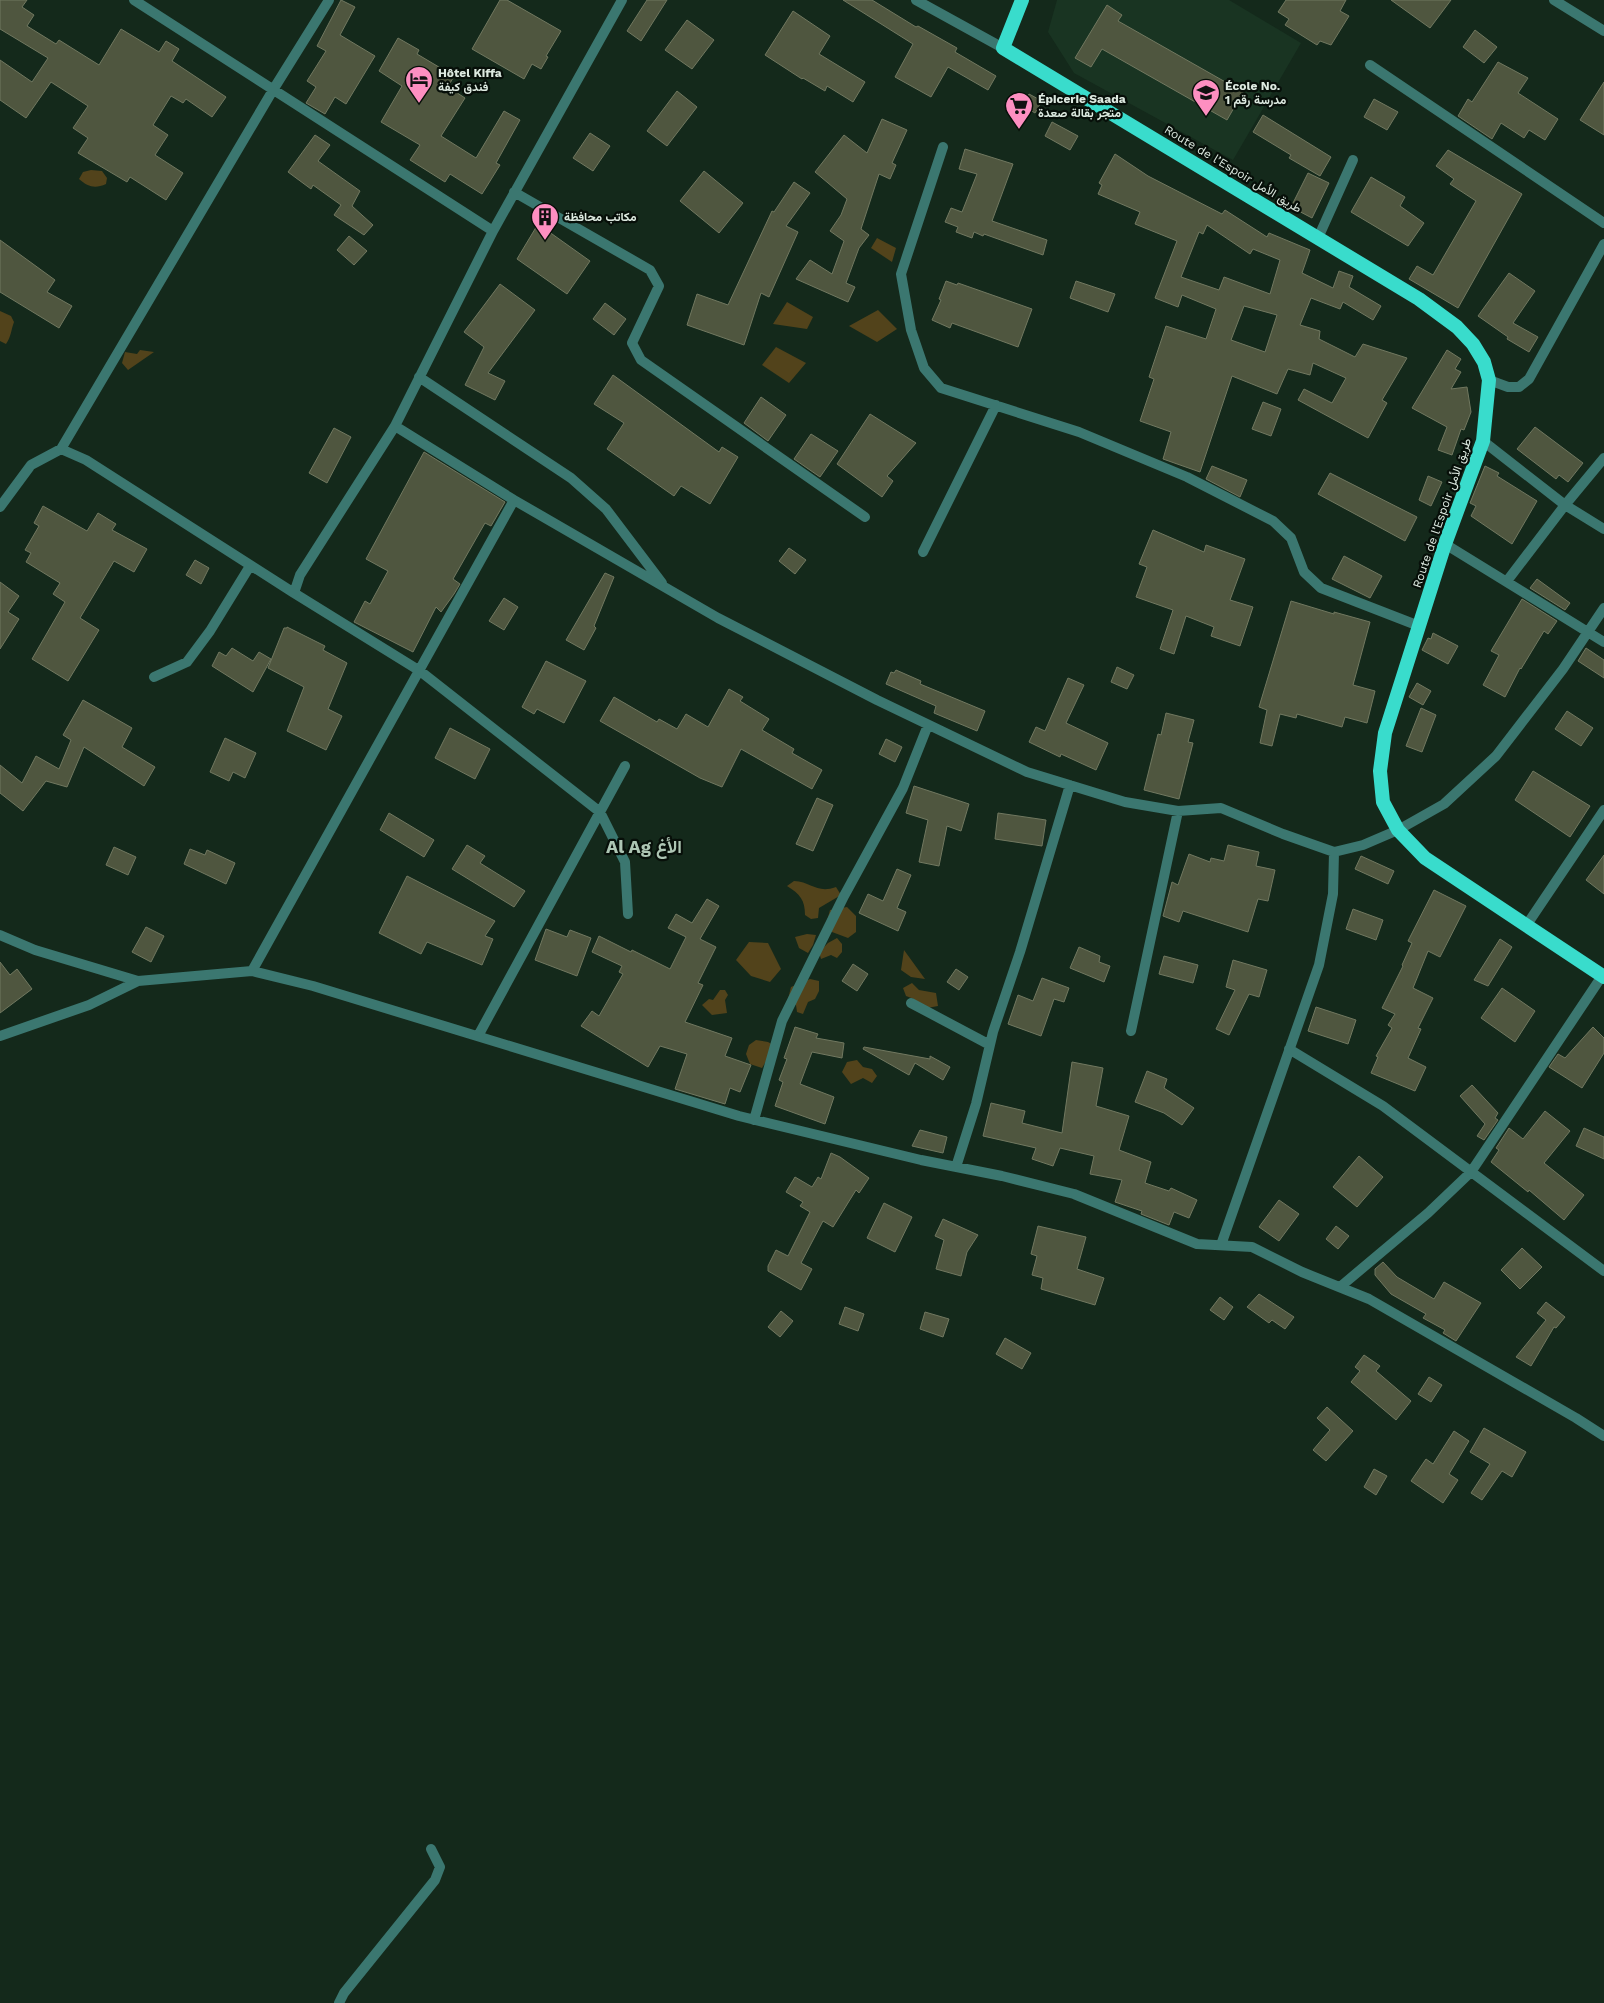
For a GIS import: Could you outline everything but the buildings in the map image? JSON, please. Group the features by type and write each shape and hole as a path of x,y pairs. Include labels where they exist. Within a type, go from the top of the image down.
{"highway":[{"path":"1003,48 1022,0"},
{"name":"Route de l’Espoir طريق الأمل","path":"1003,48 1420,299 1457,327 1473,344 1484,362 1489,380 1483,441 1445,544 1385,733 1380,771 1383,802 1398,830 1425,858 1603,976"}],"street":[{"path":"134,0 493,231"},
{"path":"0,507 31,465 61,450 273,90 329,0"},
{"path":"294,593 300,575 395,426 493,231 622,0"},
{"path":"916,0 1003,48"},
{"path":"1554,0 1604,31"},
{"path":"1370,65 1604,223"},
{"path":"943,147 901,274 911,330 924,368 941,388 1079,432 1214,490 1273,521 1291,538 1304,572 1321,588 1419,626"},
{"path":"1318,238 1353,160"},
{"path":"514,192 650,270 659,286 632,343 641,360 865,517"},
{"path":"1489,380 1508,387 1519,387 1529,378 1602,251"},
{"path":"419,377 571,478 606,509 665,588"},
{"path":"923,552 996,405"},
{"path":"395,426 514,500 718,618 928,725 1026,772 1126,802 1178,811 1221,808 1334,852 1363,845 1398,830 1444,804 1496,756 1563,669 1604,608"},
{"path":"1483,441 1564,505 1604,530"},
{"path":"61,450 86,460 250,566 420,671 600,812 625,862 628,914"},
{"path":"1507,581 1564,505 1604,458"},
{"path":"252,971 514,500"},
{"path":"1445,544 1604,642"},
{"path":"154,677 187,662 210,631 250,566"},
{"path":"754,1120 782,1021 844,896 903,788 928,725"},
{"path":"478,1036 625,766"},
{"path":"956,1167 976,1104 990,1045 1023,943 1070,785"},
{"path":"1526,926 1604,810"},
{"path":"1131,1031 1178,811"},
{"path":"1220,1245 1318,965 1333,894 1334,852"},
{"path":"0,935 35,950 138,982"},
{"path":"0,1036 90,1006 138,982 252,971 313,986 754,1120 1074,1194 1197,1244 1252,1247 1302,1272 1369,1299 1604,1436"},
{"path":"1340,1287 1428,1213 1470,1172 1603,976"},
{"path":"911,1003 990,1045"},
{"path":"1289,1049 1383,1106 1604,1272"},
{"path":"339,2003 344,1993 435,1880 440,1867 430,1849"}],"shaded area":[{"name":"École No. 1 مدرسة رقم","path":"1057,0 1229,0 1301,43 1233,160 1074,73 1048,32"},
{"path":"91,170 102,171 107,178 106,184 92,186 85,184 79,179 83,172"},
{"path":"877,238 896,248 892,262 871,248"},
{"path":"787,302 813,317 807,329 773,324"},
{"path":"878,310 897,329 877,342 849,326"},
{"path":"0,311 11,316 14,322 6,344 0,341"},
{"path":"776,347 806,363 789,383 762,365"},
{"path":"140,350 154,352 128,370 122,363 125,352 137,354"},
{"path":"794,881 824,889 836,887 841,895 819,908 818,918 811,919 805,915 801,898 787,886"},
{"path":"847,907 856,916 856,932 848,938 832,932 827,921 830,910"},
{"path":"807,934 816,935 808,953 799,948 795,937"},
{"path":"837,938 842,944 842,952 837,958 831,955 821,959 819,952 828,943"},
{"path":"749,942 768,943 781,969 770,982 751,976 736,960"},
{"path":"904,950 925,979 911,977 901,970"},
{"path":"810,979 819,981 819,991 815,999 808,1002 803,1014 797,1012 796,1005 788,999 791,987"},
{"path":"912,983 919,990 936,993 938,1006 927,1008 906,996 903,988"},
{"path":"720,990 725,990 728,995 725,1000 727,1013 712,1015 702,1005 709,999 713,1000"},
{"path":"756,1040 768,1042 775,1046 762,1068 750,1064 746,1054 749,1045"},
{"path":"857,1060 863,1067 872,1069 877,1076 872,1083 863,1078 851,1084 842,1072 847,1062"}],"place":[{"name":"Hôtel Kiffa فندق كيفة","path":"419,104"},
{"name":"École No. 1 مدرسة رقم","path":"1206,117"},
{"name":"Épicerie Saada متجر بقالة صعدة","path":"1019,130"},
{"name":"مكاتب محافظة","path":"545,241"}],"district":[{"name":"Al Ag الأغ","path":"644,847"}]}
